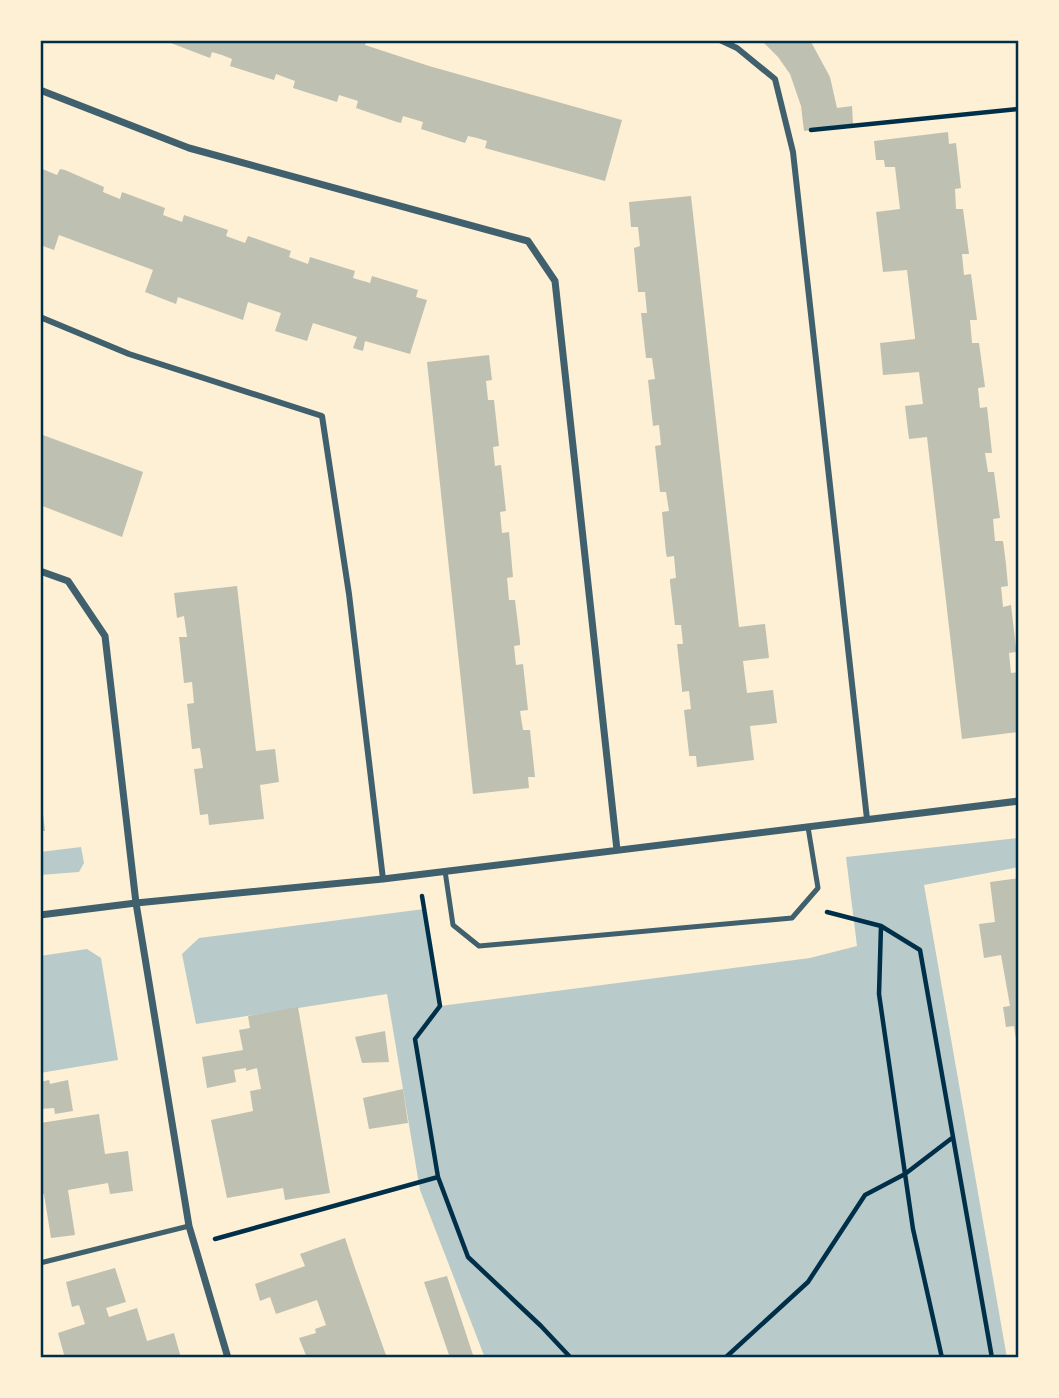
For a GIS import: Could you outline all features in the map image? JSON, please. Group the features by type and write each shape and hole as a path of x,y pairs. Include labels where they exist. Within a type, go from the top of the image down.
{"street":[{"path":"720,40 737,48 775,79 793,152 867,819"},
{"path":"40,90 189,148 528,241 555,281 617,850"},
{"path":"40,317 129,354 322,416 349,594 383,879"},
{"path":"40,571 68,581 105,636 136,903 189,1226 228,1358"},
{"path":"40,915 383,879 1019,801"}],"lane":[{"path":"445,871 453,925 480,946 792,918 818,888 808,827"},
{"path":"40,1262 189,1226"}],"path":[{"path":"788,132 1019,109"},
{"path":"419,874 440,1006 415,1039 438,1177 468,1257 541,1326 570,1358"},
{"path":"803,906 880,926 920,950 992,1358"},
{"path":"880,926 878,994 913,1230 942,1358"},
{"path":"725,1358 808,1282 865,1195 905,1174 953,1138"},
{"path":"194,1245 438,1177"}],"shaded area":[{"path":"1019,838 1019,867 924,885 1007,1358 485,1358 420,1190 387,994 196,1024 182,954 199,938 424,909 440,1006 810,958 857,946 846,857"},
{"path":"81,847 84,863 79,872 40,875 40,852"},
{"path":"87,949 101,958 118,1060 40,1073 40,956"}],"building":[{"path":"163,40 367,40 365,45 429,66 622,120 605,181 485,148 487,141 477,138 468,136 465,143 421,129 423,122 403,116 401,123 397,122 356,108 358,101 339,95 337,102 293,88 295,81 276,74 274,80 230,66 232,59 222,55 212,52 210,58"},
{"path":"761,40 810,40 830,77 837,108 852,106 853,125 804,131 801,106 790,74"},
{"path":"948,132 949,144 956,143 961,188 955,189 956,209 963,209 969,254 962,254 964,275 971,274 977,320 970,320 972,343 979,343 985,387 978,388 980,408 987,407 992,453 985,453 988,472 994,472 1000,518 993,519 995,541 1003,541 1006,564 1008,586 1001,587 1003,607 1011,605 1016,652 1009,653 1011,673 1019,672 1018,732 962,739 927,437 909,439 905,406 923,404 919,372 883,375 880,343 915,337 907,270 883,272 876,212 900,209 895,167 885,167 884,160 876,160 874,141"},
{"path":"40,168 57,175 60,169 65,170 104,187 103,192 120,199 122,192 165,208 163,215 182,222 184,215 228,230 226,236 245,243 248,236 291,251 289,257 308,264 310,257 355,271 353,278 370,283 372,276 418,290 416,297 427,300 410,354 365,341 363,351 353,348 357,337 313,323 307,341 275,331 281,313 248,302 243,320 178,297 176,304 145,292 153,270 59,235 54,250 40,245"},
{"path":"691,196 739,627 765,624 769,658 743,661 747,693 773,690 777,723 750,726 754,760 697,767 696,756 689,756 684,710 691,709 689,691 682,692 677,644 683,644 682,634 681,625 675,625 670,582 670,579 676,578 674,556 667,557 666,553 662,512 669,511 666,492 660,492 655,446 661,445 659,425 653,426 648,380 655,379 652,358 646,358 641,313 647,313 645,292 638,292 634,248 640,246 639,236 638,227 631,227 629,202"},
{"path":"489,355 492,380 486,381 488,400 494,400 499,446 493,447 495,466 501,465 506,511 500,512 502,533 509,532 513,577 507,578 509,600 515,600 520,641 520,645 514,646 516,665 523,664 528,710 520,711 523,730 530,730 535,777 528,777 529,788 473,794 427,362"},
{"path":"40,434 143,472 122,537 40,505"},
{"path":"237,586 256,751 275,749 279,782 260,785 264,819 209,825 208,814 200,815 194,769 203,768 200,748 192,749 187,704 194,703 192,682 184,683 179,637 187,637 184,616 177,618 174,593"},
{"path":"42,805 45,831 40,831"},
{"path":"1019,878 1017,1046 1014,1026 1006,1027 1003,1007 1010,1006 1001,955 984,958 979,924 995,922 990,882"},
{"path":"298,1007 330,1193 285,1200 283,1188 227,1198 211,1120 253,1111 250,1091 261,1089 257,1068 234,1070 236,1082 207,1088 202,1057 243,1050 239,1030 250,1028 248,1016"},
{"path":"385,1031 389,1062 362,1063 355,1037"},
{"path":"49,1080 50,1084 68,1080 73,1111 55,1114 54,1108 40,1109 40,1082"},
{"path":"403,1089 408,1123 369,1129 363,1098"},
{"path":"99,1114 105,1154 128,1151 133,1191 110,1194 108,1183 68,1190 75,1235 51,1238 44,1194 40,1195 40,1123"},
{"path":"345,1238 387,1358 307,1358 299,1338 316,1333 315,1329 326,1325 317,1300 276,1314 270,1297 260,1301 255,1284 305,1266 300,1254"},
{"path":"115,1268 126,1302 106,1308 109,1317 137,1308 147,1341 174,1333 181,1358 65,1358 58,1333 85,1324 79,1305 72,1307 66,1282"},
{"path":"447,1276 474,1358 450,1358 424,1282"}]}
